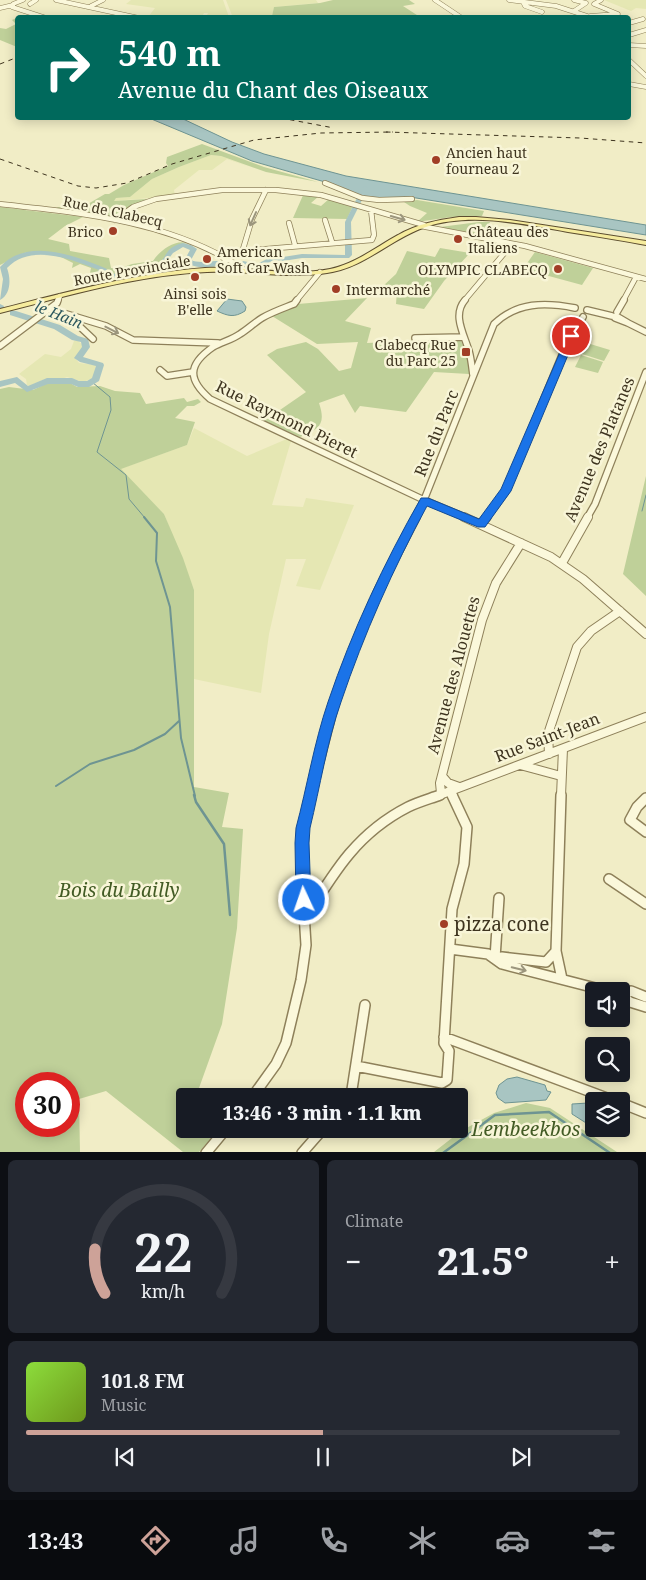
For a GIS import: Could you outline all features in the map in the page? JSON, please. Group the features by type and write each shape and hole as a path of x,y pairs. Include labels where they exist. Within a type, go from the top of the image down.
{"main road":[{"name":"Route Provinciale","path":"0,311 60,296 171,274 227,270 320,272 354,264 405,233 424,225 463,218 502,220 646,243"}],"street":[{"path":"0,8 23,0"},
{"path":"30,4 36,0"},
{"path":"56,0 91,6 120,15"},
{"path":"91,6 103,0"},
{"path":"435,0 458,15"},
{"path":"509,0 546,4 586,15"},
{"path":"546,4 548,0"},
{"path":"574,0 585,4 594,4 618,14 609,15"},
{"path":"594,4 601,0"},
{"path":"5,1 13,4 12,7 18,10 36,15"},
{"path":"523,2 524,6 542,12"},
{"path":"576,12 585,4"},
{"path":"631,22 643,19"},
{"path":"631,34 646,30"},
{"path":"631,31 636,32"},
{"path":"631,44 646,46"},
{"path":"631,62 646,76"},
{"path":"631,84 646,87"},
{"path":"325,183 361,198 379,200 412,198 378,205 371,210"},
{"path":"115,220 133,207 156,199 222,190 304,192 442,230 512,244 646,279"},
{"path":"243,249 252,219 266,190"},
{"name":"Rue de Clabecq","path":"0,204 115,220 179,238 218,253 245,270"},
{"path":"218,253 348,240 372,240 374,237 371,210"},
{"path":"325,220 332,242"},
{"path":"289,223 295,245"},
{"name":"Rue du Parc","path":"473,375 470,352 458,322 461,305 512,244"},
{"path":"218,253 225,260 227,270"},
{"path":"160,370 167,376 193,372 198,360 205,353 240,335 263,317 294,304 320,272"},
{"path":"614,316 636,277"},
{"path":"0,346 50,309 57,303 60,296"},
{"name":"Rue du Parc","path":"305,918 302,881 303,828 334,703 375,598 424,500 494,324 519,307 543,304 614,316 646,332"},
{"path":"50,309 106,326 133,340 222,343"},
{"path":"482,524 506,491 564,350 585,312"},
{"path":"73,316 76,323 93,339"},
{"path":"415,338 463,337"},
{"path":"470,352 482,354"},
{"name":"Rue Raymond Pieret","path":"193,372 198,389 210,399 424,500 482,524 562,563 646,634"},
{"name":"Avenue des Platanes","path":"562,563 595,504 646,372"},
{"name":"Avenue des Alouettes","path":"450,790 440,787 442,776 482,620 496,583 521,543"},
{"path":"549,754 548,734 577,647 593,628 620,611"},
{"name":"Rue Saint-Jean","path":"305,918 332,873 366,834 408,808 450,790 646,717"},
{"path":"562,749 556,951 562,979"},
{"path":"520,765 561,776"},
{"path":"356,1066 442,1083 447,1080 448,1050 444,1043 444,1037 452,909 464,864 467,827 448,783 442,776"},
{"path":"646,798 637,807 630,820 646,832"},
{"path":"609,879 646,904"},
{"path":"496,958 499,898"},
{"path":"259,1088 276,1064 286,1043 301,980 306,945 305,918"},
{"path":"450,949 488,954 502,964 585,985"},
{"path":"546,975 546,962 556,951"},
{"path":"496,958 546,962"},
{"path":"630,991 646,997"},
{"path":"630,1002 646,1007"},
{"path":"352,1088 365,1005"},
{"path":"444,1037 591,1092"},
{"path":"630,1107 646,1113"},
{"path":"206,1152 218,1138"},
{"path":"302,1152 315,1138"}],"green space":[{"path":"131,0 223,0 228,15 207,15 208,13 204,13 203,15 150,15 155,8 126,4"},
{"path":"226,0 316,0 318,3 274,7 272,15 232,15"},
{"path":"333,0 409,0 415,4 403,6 417,15 272,15 274,7"},
{"path":"604,0 646,0 646,9 636,8 631,11"},
{"path":"15,24 15,46 0,40 0,28 6,29"},
{"path":"202,144 264,167 318,182 266,172 221,156 211,155 152,179 130,197 116,198 114,201 147,199 115,217 55,209 58,207 81,208 105,194 109,194 124,185 168,166 166,163 167,157"},
{"path":"211,155 221,156 250,167 227,159 212,170 199,170 174,190 175,196 113,201 116,198 130,197 152,179"},
{"path":"304,193 319,196 311,203 321,206 329,199 353,206 347,219 293,218"},
{"path":"417,200 484,211 482,216 451,217 417,222 427,213 404,202"},
{"path":"0,207 83,217 65,226 48,239 69,244 70,251 109,258 111,268 121,268 132,264 153,261 159,253 173,244 187,243 172,249 163,263 137,271 101,277 90,273 91,268 80,264 72,268 73,263 59,254 37,251 24,253 0,265"},
{"path":"490,222 483,235 440,227"},
{"path":"440,248 470,253 444,281 424,309 396,304 397,291 383,286 396,274 407,251 435,257"},
{"name":"OLYMPIC CLABECQ","path":"535,252 593,268 582,285 523,269"},
{"path":"367,298 345,321 371,328 367,343 460,339 469,360 469,374 434,372 406,412 360,406 355,413 344,394 319,403 322,416 320,425 300,437 264,421 306,392 267,355 277,349 306,342 318,349 339,371 351,368 358,342 317,344 272,316 298,304"},
{"path":"77,340 84,346 75,358 79,363 96,365 94,378 83,382 67,377 59,380 45,379 29,386 27,385 26,379 19,374 45,354 61,357 71,349 74,341"},
{"path":"587,343 610,350 604,361 582,354"},
{"path":"581,355 603,362 598,373 575,367"},
{"name":"Bois du Bailly","path":"50,382 70,383 77,387 100,386 115,391 140,393 146,404 184,398 187,402 198,399 201,402 194,406 187,406 175,418 195,422 187,445 121,469 164,514 183,558 194,590 194,787 229,793 222,827 243,829 237,928 222,1024 199,1088 176,1088 176,1138 211,1138 199,1152 183,1152 106,1091 80,1099 80,1072 15,1072 15,1137 80,1137 80,1152 0,1152 0,389 9,387 33,390"},
{"path":"194,428 247,456 289,438 291,441 272,505 303,507 306,498 354,505 320,590 296,586 306,559 286,559 269,634 261,693 194,679 194,590 164,514 120,469 187,445"},
{"path":"646,476 646,596 623,574"},
{"name":"Lembeekbos","path":"526,1103 550,1108 585,1131 585,1137 594,1137 617,1152 434,1152 452,1138 468,1138 468,1127 494,1113"}],"water":[{"path":"154,120 185,120 232,142 264,154 346,176 646,225 646,235 410,197 382,199 361,197 332,184 252,161"},
{"path":"227,299 242,301 246,307 245,311 231,316 217,311"},
{"path":"517,1077 545,1085 547,1091 551,1092 546,1100 505,1103 498,1098 496,1093 499,1085 507,1079"},
{"path":"585,1103 585,1122 572,1114 572,1104"}],"waterway":[{"name":"le Hain","path":"243,263 258,266 273,258 283,259 302,256 347,257 349,255 348,222 365,188"},
{"name":"le Hain","path":"0,298 6,283 6,275 3,268 12,259 23,254 36,252 65,256 103,269 99,274 106,276 122,276 161,265 174,248 183,245 194,249 187,261 191,263 203,265 221,263"},
{"name":"le Hain","path":"0,384 17,380 27,389 47,381 72,381 78,384 89,384 96,379 100,365 78,358 86,347 85,341 75,338 57,327 13,313"},
{"path":"92,382 110,397 111,410 97,452 126,475 129,499 145,518"},
{"path":"642,511 646,495"},
{"path":"144,517 157,533 156,561 170,607 181,738 195,796"},
{"path":"56,786 90,764 134,750 165,734 179,721"},
{"path":"194,795 196,802 224,844 230,915"},
{"path":"444,1152 495,1115 549,1112 609,1152"}],"railway":[{"path":"0,64 15,58"},
{"path":"292,120 334,128"},
{"path":"0,159 78,186 96,188 127,183 172,164 254,140 321,133 388,132"},
{"path":"388,132 580,138 646,143"},
{"path":"388,132 393,132"}],"place":[{"name":"Ancien haut fourneau 2","path":"436,160"},
{"name":"Brico","path":"113,231"},
{"name":"Château des Italiens","path":"458,239"},
{"name":"American Soft Car Wash","path":"207,259"},
{"name":"OLYMPIC CLABECQ","path":"558,269"},
{"name":"Ainsi sois B'elle","path":"195,277"},
{"name":"Intermarché","path":"336,289"},
{"name":"Clabecq Rue du Parc 25","path":"466,352"},
{"name":"pizza cone","path":"444,924"}],"route":[{"path":"304,900 302,881 303,828 334,703 365,620 392,561 424,500 482,524 506,491 571,336"}]}
